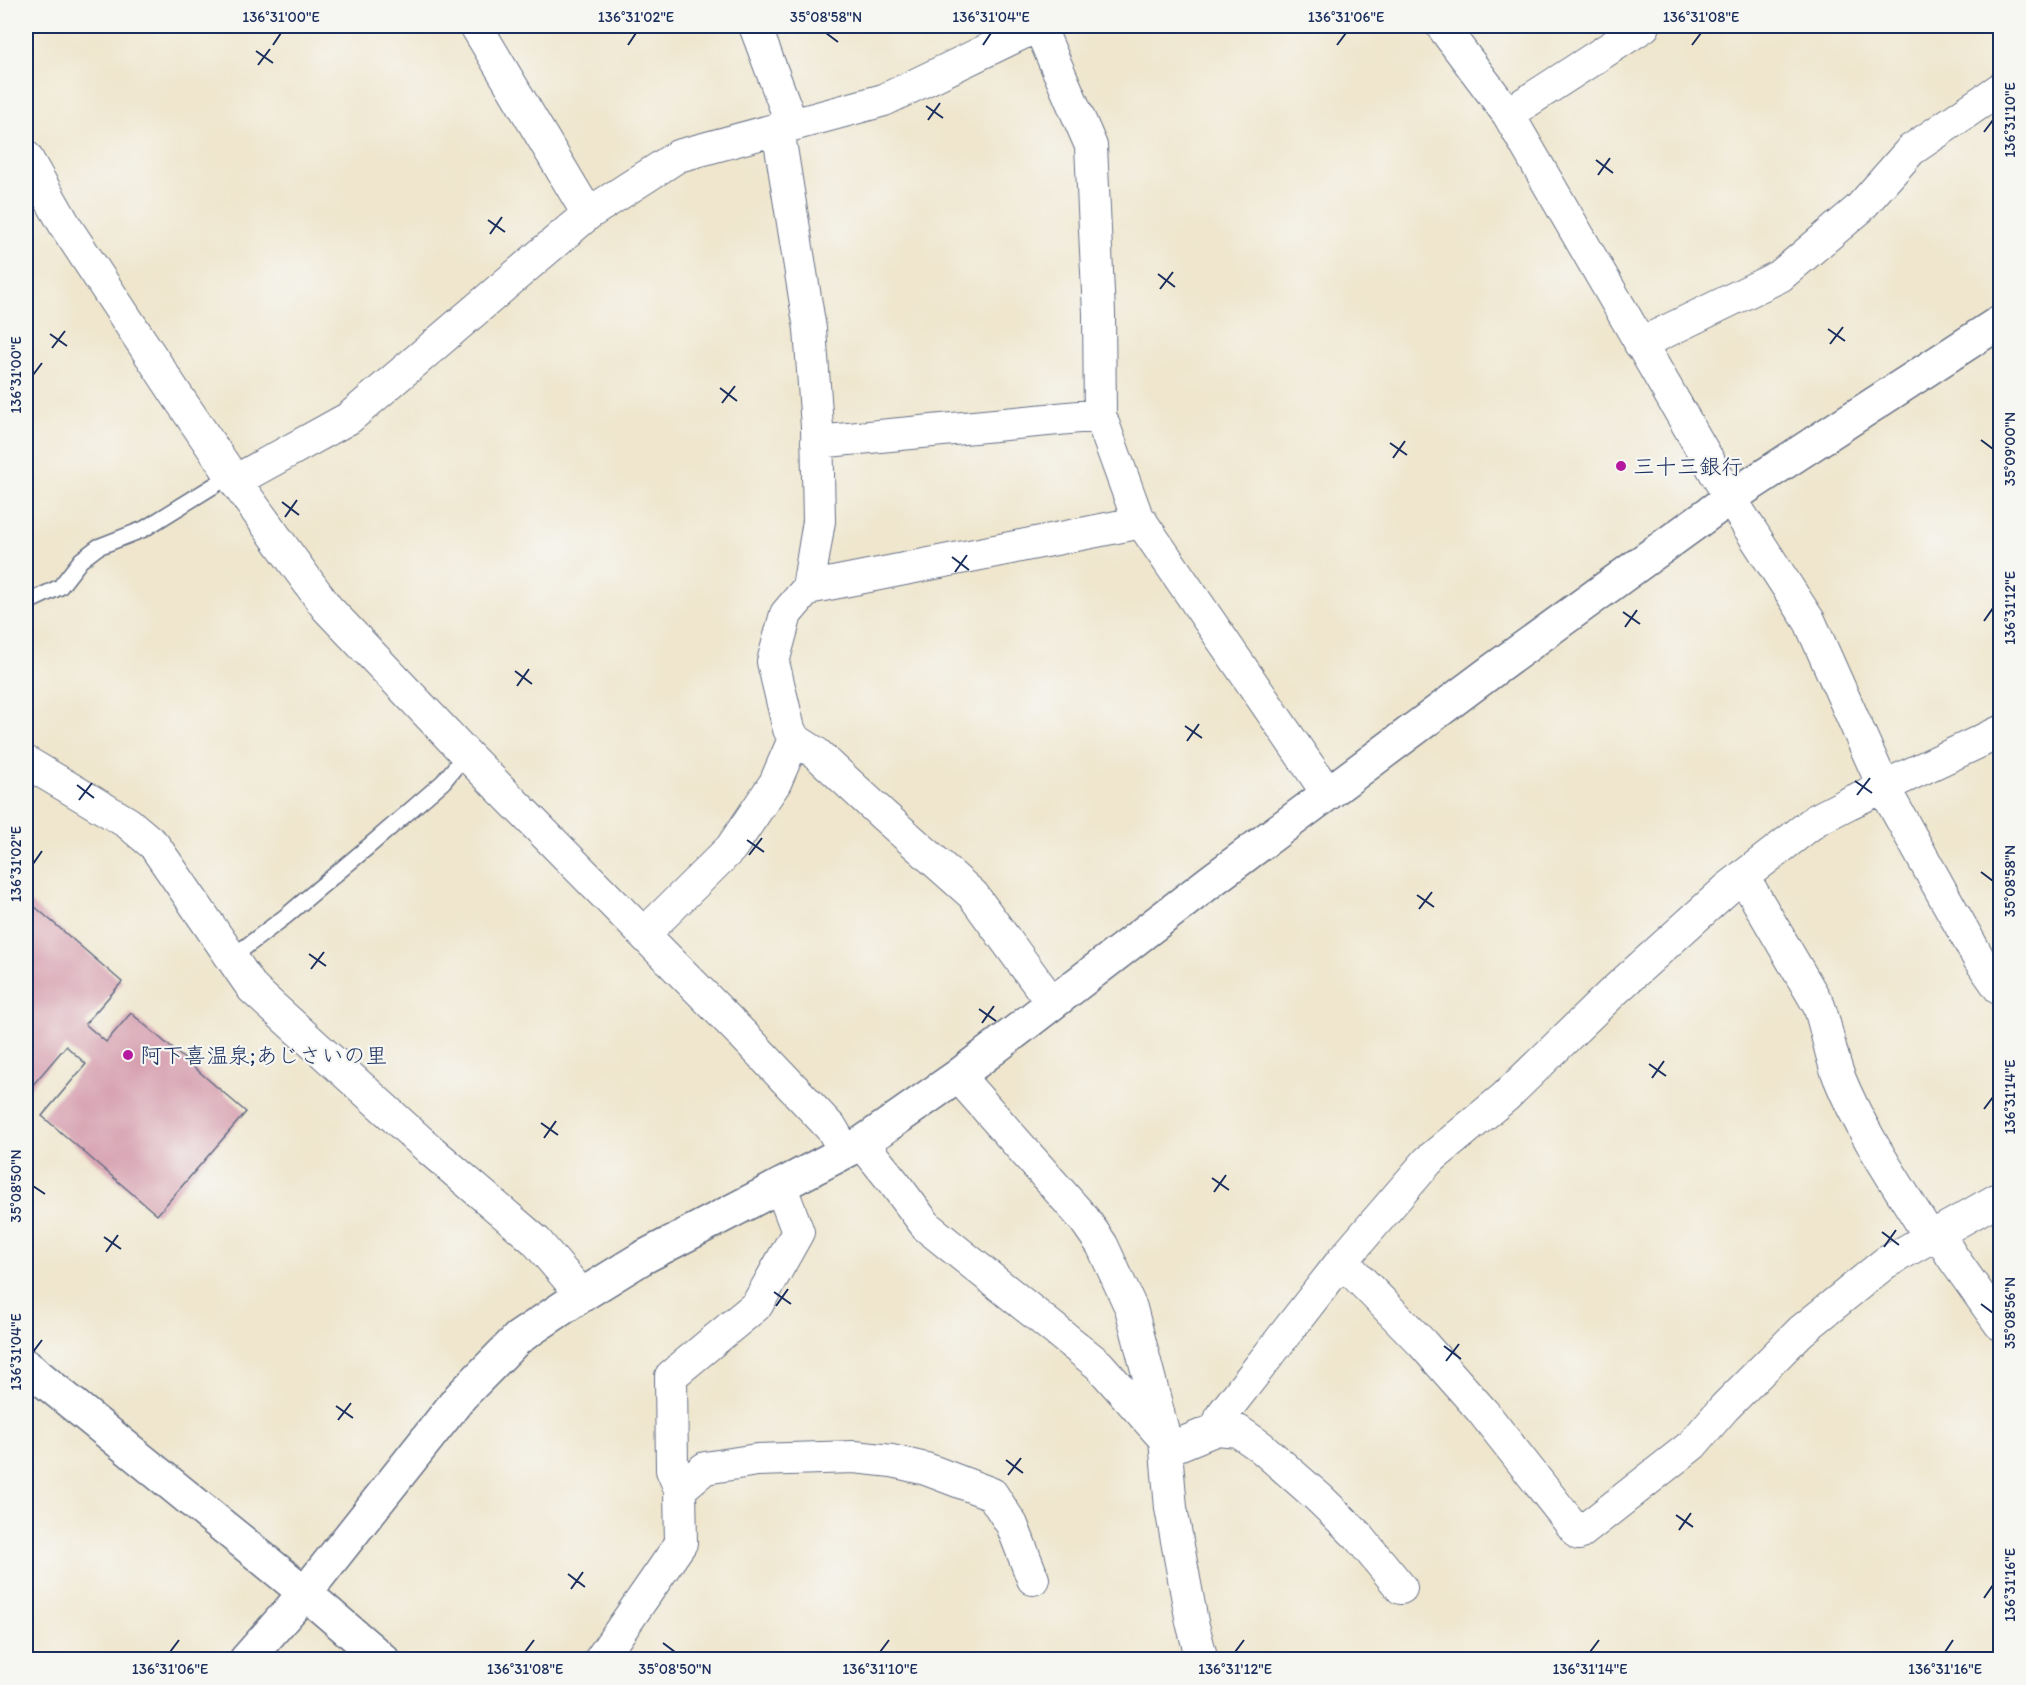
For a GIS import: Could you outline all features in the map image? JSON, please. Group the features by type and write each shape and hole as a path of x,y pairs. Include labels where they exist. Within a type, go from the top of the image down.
{"street":[{"path":"476,26 588,214"},
{"path":"755,26 785,127 810,329 817,442 819,520 808,588 786,614 773,662 789,729 794,739 816,753 973,895 1052,1003"},
{"path":"233,478 349,417 588,214 678,156 884,100 1038,26 1091,146 1099,313 1100,415 1136,514 1328,794"},
{"path":"1442,26 1508,114 1730,498 1810,622 1884,788 1979,959 2001,989"},
{"path":"1508,114 1644,26"},
{"path":"1640,344 1780,276 1859,209 1911,150 2001,89"},
{"path":"26,157 66,228 233,478 327,608 466,754 740,1031 832,1129 895,1184 927,1227 1099,1365 1165,1444"},
{"path":"246,1659 305,1593 461,1396 518,1338 642,1258 853,1147 958,1076 1492,671 1730,498 2001,322"},
{"path":"817,442 1100,415"},
{"path":"808,588 1142,522"},
{"path":"1217,1429 1222,1415 1342,1261 1428,1161 1505,1097 1612,993 1743,876 1816,820 2001,732"},
{"path":"644,934 731,848 775,783 794,739"},
{"path":"26,762 128,823 154,845 253,989 428,1148 536,1241 582,1295"},
{"path":"1743,876 1819,1006 1825,1021 1833,1060 1862,1127 1934,1235 2001,1324"},
{"path":"958,1076 1084,1219 1102,1245 1131,1308 1165,1444 1171,1508 1192,1622 1202,1659"},
{"path":"600,1659 681,1543 680,1490 672,1470 671,1376 757,1305 798,1232 780,1185"},
{"path":"1342,1261 1422,1343 1483,1412 1580,1534 1692,1444 1724,1408 1801,1331 1885,1263 2001,1198"},
{"path":"26,1366 383,1659"},
{"path":"1165,1444 1217,1429 1238,1431 1261,1447 1319,1498 1358,1536 1401,1588"},
{"path":"680,1490 705,1468 757,1460 854,1457 892,1461 926,1469 992,1494 1012,1526 1033,1579"}],"lane":[{"path":"26,603 60,587 81,560 98,547 144,529 233,478"},
{"path":"231,958 286,916 402,818 442,782 466,754"}],"building":[{"name":"阿下喜温泉;あじさいの里","path":"26,899 122,982 85,1024 106,1042 131,1013 246,1112 157,1215 42,1116 86,1064 66,1046 26,1093"}],"place":[{"name":"三十三銀行","path":"1621,466"},
{"name":"阿下喜温泉;あじさいの里","path":"128,1055"}]}
